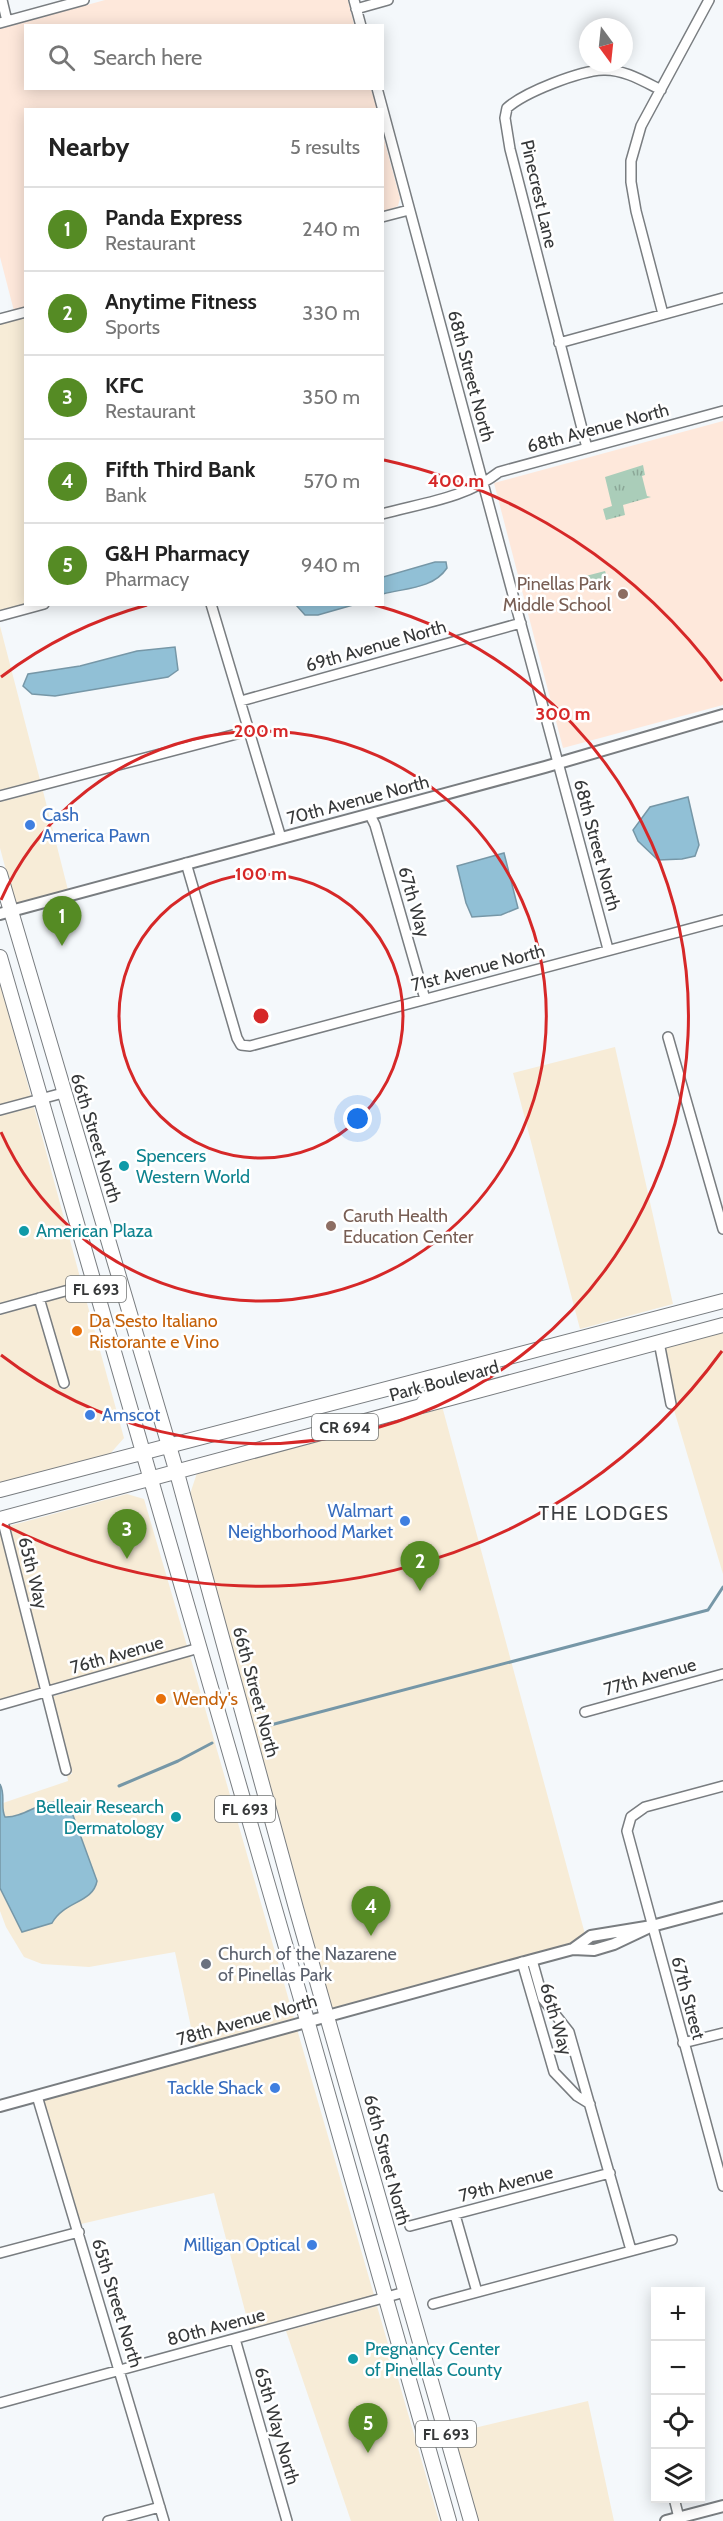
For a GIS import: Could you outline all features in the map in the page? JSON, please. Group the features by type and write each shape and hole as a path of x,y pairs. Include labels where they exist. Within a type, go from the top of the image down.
{"main road":[{"name":"66th Street North","path":"0,874 5,913 63,1093 170,1446 296,1908 471,2521"},
{"name":"FL 693","path":"0,957 307,2020 448,2521"},
{"name":"Park Boulevard","path":"0,1490 723,1301"},
{"name":"Park Boulevard","path":"1,1518 177,1473 723,1325"},
{"path":"422,1406 427,1396 436,1391 471,1382 484,1374 486,1364"}],"street":[{"path":"2,0 4,22 84,0"},
{"path":"360,24 355,4 388,0"},
{"path":"663,314 636,212 631,182 631,161 641,126 709,0"},
{"name":"Pinecrest Lane","path":"587,448 510,150 505,118 507,108 527,94 552,83 603,70 628,74 661,90"},
{"name":"68th Street North","path":"378,90 382,108"},
{"name":"68th Street North","path":"384,115 608,949"},
{"path":"384,217 409,210"},
{"path":"559,343 723,298"},
{"path":"0,319 24,313"},
{"name":"68th Avenue North","path":"384,513 469,491 499,472 723,411"},
{"path":"0,616 37,606"},
{"path":"212,606 281,838"},
{"name":"69th Avenue North","path":"241,701 521,623"},
{"name":"70th Avenue North","path":"5,913 558,764 723,715"},
{"path":"0,796 248,731"},
{"name":"67th Way","path":"369,815 375,825 425,999"},
{"name":"71st Avenue North","path":"186,863 237,1038 241,1045 250,1046 723,920"},
{"path":"668,1037 721,1215 723,1229"},
{"path":"0,1110 63,1093"},
{"path":"0,1309 94,1283"},
{"path":"39,1298 64,1383"},
{"path":"659,1342 671,1404"},
{"name":"65th Way","path":"1,1518 33,1636 45,1693"},
{"name":"76th Avenue","path":"0,1706 199,1648"},
{"name":"77th Avenue","path":"585,1712 723,1674"},
{"path":"45,1693 66,1770"},
{"name":"67th Street","path":"723,1786 645,1807 631,1817 627,1834 683,2043 718,2151 723,2186"},
{"name":"78th Avenue North","path":"0,2106 527,1961 573,1949 594,1950 614,1944 652,1926 723,1907"},
{"name":"66th Way","path":"527,1961 554,2072 578,2096 590,2104"},
{"name":"66th Way","path":"527,1961 543,1999 569,2032 631,2250"},
{"path":"683,2043 723,2033"},
{"name":"65th Street North","path":"37,2096 164,2521"},
{"name":"79th Avenue","path":"410,2226 610,2173"},
{"path":"455,2215 477,2292"},
{"path":"0,2253 79,2232"},
{"path":"433,2304 672,2240"},
{"name":"80th Avenue","path":"0,2403 405,2292"},
{"name":"65th Way North","path":"235,2339 287,2521"},
{"path":"675,2503 679,2518"},
{"path":"666,2521 704,2516 723,2506"},
{"path":"108,2521 160,2507"}],"shaded area":[{"path":"105,0 348,0 354,24 24,24 24,90 371,90 377,108 24,108 24,307 14,311 0,257 0,29"},
{"path":"384,139 400,198 398,206 384,212"},
{"path":"24,318 24,604 0,611 0,324"},
{"name":"Pinellas Park Middle School","path":"723,421 723,705 563,748 494,483"},
{"path":"0,626 40,780 0,790"},
{"path":"43,791 68,890 15,904 0,848 0,802"},
{"path":"0,982 31,1096 0,1105"},
{"path":"615,1047 673,1304 580,1329 513,1073"},
{"path":"34,1107 81,1281 0,1303 0,1116"},
{"path":"84,1292 124,1438 109,1455 0,1484 0,1315 36,1305 61,1390 70,1387 45,1302"},
{"path":"723,1332 723,1574 674,1410 677,1408 665,1347"},
{"path":"442,1406 585,1934 568,1945 332,2008 189,1497 197,1473"},
{"path":"127,1494 144,1499 187,1646 49,1686 9,1526"},
{"path":"0,1529 39,1689 0,1700"},
{"path":"190,1656 294,2018 195,2046 175,1952 89,1967 42,1964 24,1957 6,1927 0,1911 0,1888 15,1920 52,1923 58,1912 91,1893 97,1881 70,1807 46,1803 28,1812 10,1817 5,1817 2,1812 3,1803 68,1781 67,1775 72,1774 51,1697"},
{"path":"297,2029 374,2295 250,2330 214,2193 81,2224 44,2100"},
{"path":"377,2306 439,2521 351,2521 286,2331"},
{"path":"588,2401 614,2521 478,2521 453,2433"}],"green space":[{"path":"643,465 645,475 642,476 647,496 651,497 623,505 625,515 606,520 603,509 612,506 605,477"},
{"path":"605,571 608,580 585,586 582,577"}],"water":[{"path":"435,562 446,562 447,568 441,575 418,587 384,594 384,577"},
{"path":"297,606 350,606 318,615 305,615"},
{"path":"175,647 178,670 168,677 55,696 32,694 23,686 28,674 80,666 137,651"},
{"path":"688,797 699,845 695,856 658,860 638,841 633,830 650,807"},
{"path":"504,853 518,908 501,915 472,917 466,903 457,866"},
{"path":"0,1784 5,1817 22,1814 46,1803 62,1803 70,1807 97,1881 90,1894 64,1910 52,1923 22,1932 0,1888"}],"waterway":[{"path":"263,1727 708,1610 723,1587"},
{"path":"119,1786 178,1761 212,1743"}],"place":[{"name":"Pinellas Park Middle School","path":"623,594"},
{"name":"Cash America Pawn","path":"30,825"},
{"name":"Panda Express","path":"62,946"},
{"name":"Spencers Western World","path":"124,1166"},
{"name":"Caruth Health Education Center","path":"331,1226"},
{"name":"American Plaza","path":"24,1231"},
{"name":"Da Sesto Italiano Ristorante e Vino","path":"77,1331"},
{"name":"Amscot","path":"90,1415"},
{"name":"Walmart Neighborhood Market","path":"405,1521"},
{"name":"KFC","path":"127,1559"},
{"name":"Anytime Fitness","path":"420,1591"},
{"name":"Wendy's","path":"161,1699"},
{"name":"Belleair Research Dermatology","path":"176,1817"},
{"name":"Fifth Third Bank","path":"371,1936"},
{"name":"Church of the Nazarene of Pinellas Park","path":"206,1964"},
{"name":"Tackle Shack","path":"275,2088"},
{"name":"Milligan Optical","path":"312,2245"},
{"name":"Pregnancy Center of Pinellas County","path":"353,2359"},
{"name":"G&H Pharmacy","path":"368,2453"}],"district":[{"name":"THE LODGES","path":"604,1513"}]}
